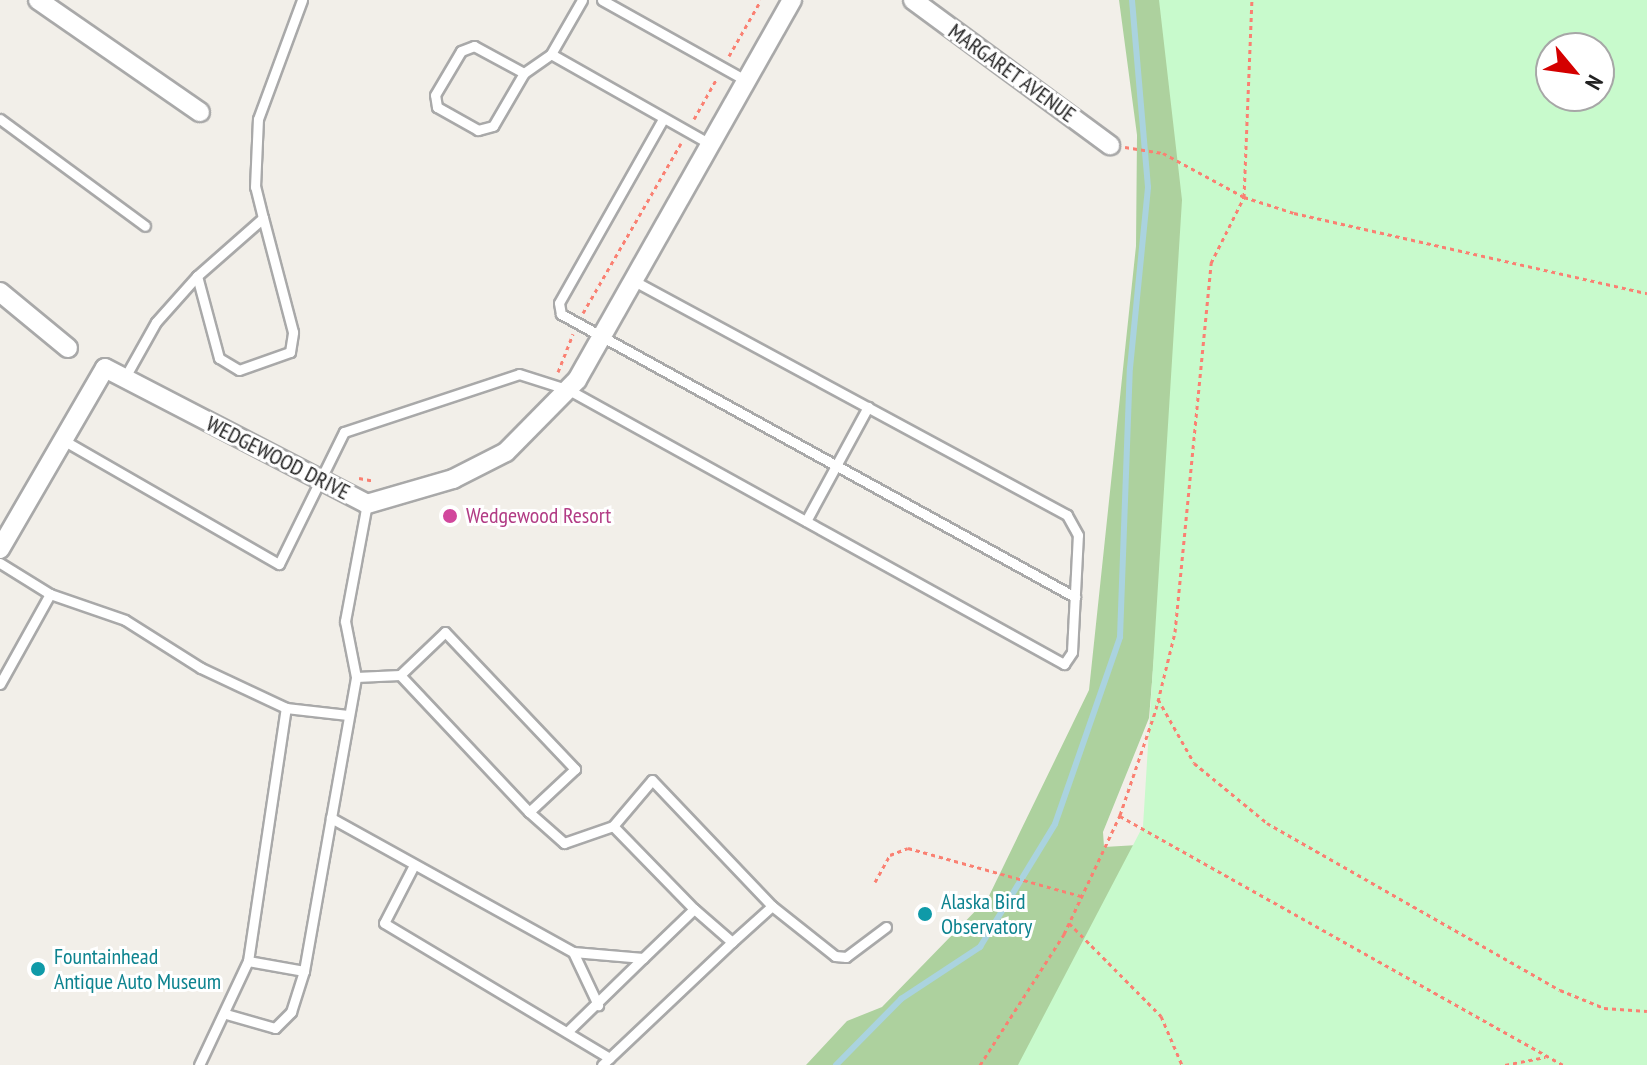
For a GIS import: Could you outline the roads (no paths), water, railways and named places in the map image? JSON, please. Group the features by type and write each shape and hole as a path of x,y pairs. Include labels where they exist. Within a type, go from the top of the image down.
{"street":[{"path":"38,0 200,112"},
{"name":"WEDGEWOOD DRIVE","path":"124,379 326,477 367,504 453,479 506,452 569,390 602,339 792,0"},
{"name":"MARGARET AVENUE","path":"913,0 1118,146"},
{"path":"0,292 68,348"},
{"path":"0,549 105,368 124,379"}],"lane":[{"path":"197,276 219,358 239,370 290,352 293,332 255,187 258,119 302,0"},
{"path":"524,73 474,46 461,51 435,95 437,107 478,130 493,126 524,73 551,54 582,0"},
{"path":"602,0 747,81"},
{"path":"551,54 711,145"},
{"path":"0,119 145,226"},
{"path":"663,119 559,303 561,314 1075,597"},
{"path":"124,379 156,322 197,276 263,218"},
{"path":"63,440 279,564 326,477 344,432 519,374 569,390 1064,664 1072,652 1078,535 1067,515 635,281"},
{"path":"806,521 868,407"},
{"path":"226,1014 275,1028 291,1012 304,971 356,677 345,621 367,504"},
{"path":"0,563 50,594 125,620 201,668 286,708 348,715"},
{"path":"0,684 50,594"},
{"path":"356,677 400,675 445,632 575,769 529,812"},
{"path":"400,675 529,812 564,843 613,826 652,780 772,906 835,956 846,957 886,927"},
{"path":"199,1065 226,1014 248,961 286,708"},
{"path":"331,818 573,952 643,958"},
{"path":"613,826 694,909 732,942"},
{"path":"414,865 384,923 567,1032 606,1061 772,906"},
{"path":"567,1032 694,909"},
{"path":"573,952 598,1005"},
{"path":"248,961 304,971"}],"waterway":[{"path":"836,1065 901,999 980,947 1055,824 1120,637 1130,368 1148,187 1132,0"}],"place":[{"name":"Wedgewood Resort","path":"450,516"},
{"name":"Alaska Bird Observatory","path":"925,914"},
{"name":"Fountainhead Antique Auto Museum","path":"38,969"}]}
